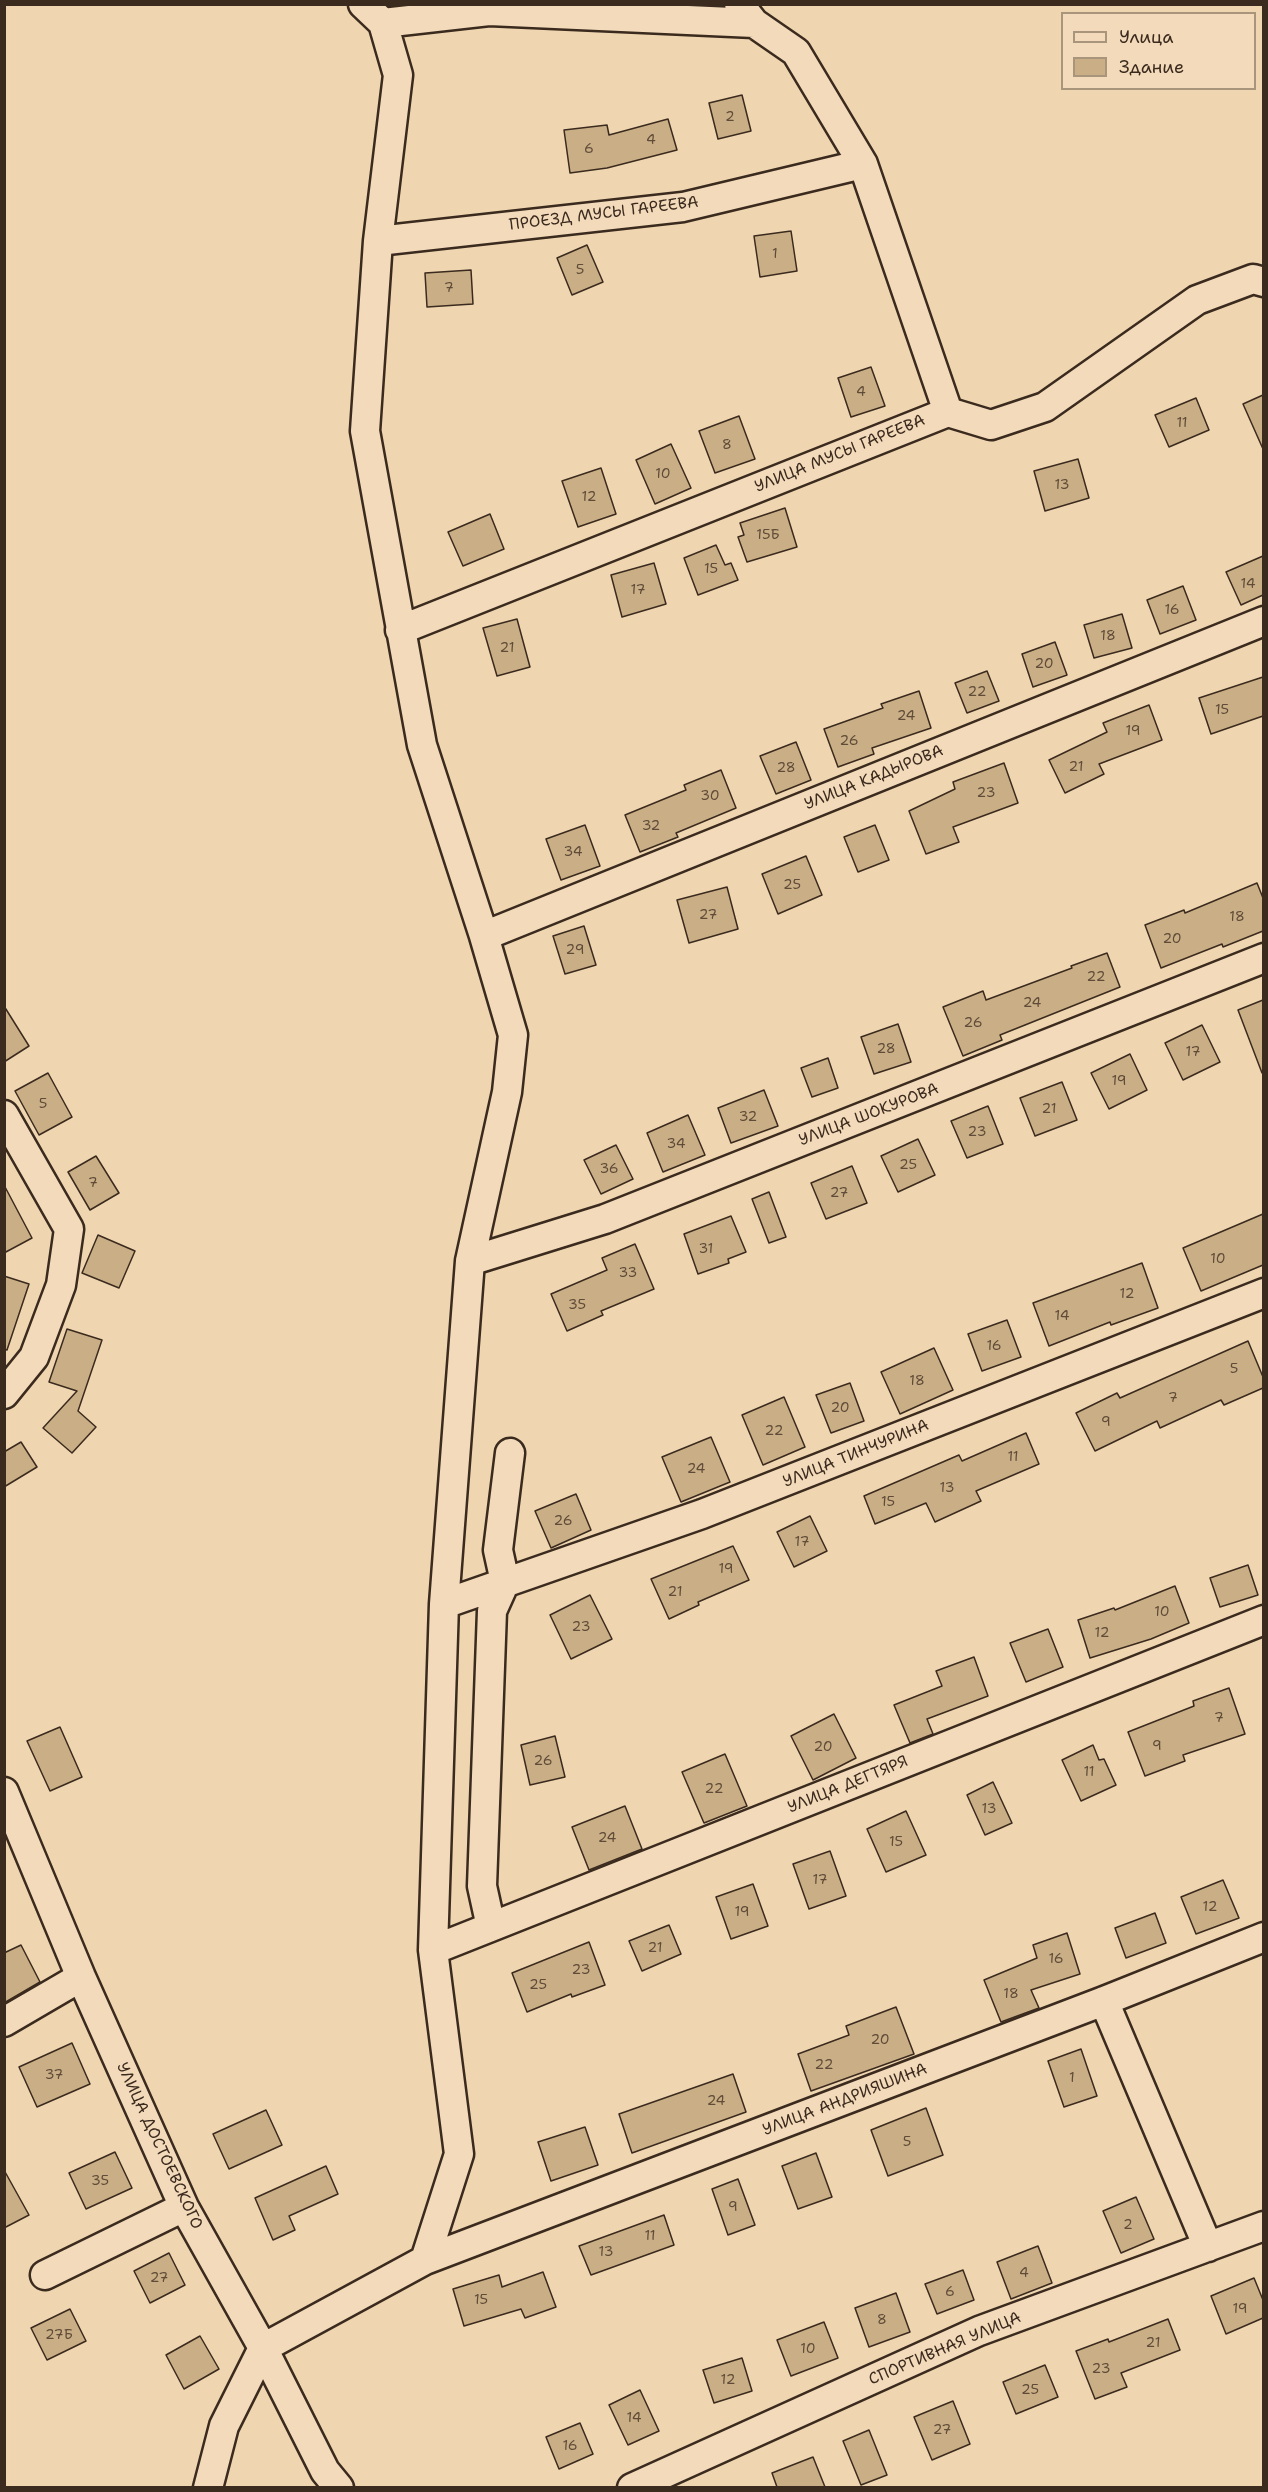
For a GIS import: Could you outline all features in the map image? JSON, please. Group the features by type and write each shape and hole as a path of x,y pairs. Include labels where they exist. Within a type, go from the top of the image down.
{"street":[{"path":"425,2260 459,2154 433,1950 444,1604 470,1261 507,1092 513,1035 484,936 422,745 365,431 378,241 398,75 373,14 489,11 746,14 795,52 863,164 948,412"},
{"name":"ПРОЕЗД МУСЫ ГАРЕЕВА","path":"378,241 682,207 863,164"},
{"name":"УЛИЦА МУСЫ ГАРЕЕВА","path":"400,630 948,412 991,425 1045,407 1197,300 1253,279 1263,282"},
{"name":"УЛИЦА КАДЫРОВА","path":"484,936 1263,621"},
{"name":"УЛИЦА ШОКУРОВА","path":"470,1261 604,1219 1263,958"},
{"path":"4,1115 69,1229 61,1285 34,1357 4,1394"},
{"name":"УЛИЦА ТИНЧУРИНА","path":"444,1604 702,1514 1263,1293"},
{"path":"490,1927 482,1886 492,1611 505,1582 498,1550 510,1453"},
{"name":"УЛИЦА ДЕГТЯРЯ","path":"433,1950 1263,1620"},
{"name":"УЛИЦА ДОСТОЕВСКОГО","path":"4,1792 81,1977 184,2207 263,2348 325,2471 339,2487"},
{"name":"УЛИЦА АНДРИЯШИНА","path":"263,2348 425,2260 1104,2001 1263,1937"},
{"path":"4,2022 81,1977"},
{"path":"1104,2001 1208,2247"},
{"path":"45,2275 184,2207"},
{"name":"СПОРТИВНАЯ УЛИЦА","path":"646,2486 979,2331 1263,2226"},
{"path":"208,2487 224,2426 263,2348"}],"building":[{"path":"742,95 751,131 718,139 709,103"},
{"path":"668,119 677,150 607,168 570,173 564,130 607,125 609,135"},
{"path":"791,231 797,271 760,277 754,236"},
{"path":"587,245 603,282 572,295 557,258"},
{"path":"471,270 473,304 427,307 425,273"},
{"path":"871,367 885,406 851,417 838,378"},
{"path":"1263,395 1263,449 1243,404"},
{"path":"1196,398 1209,430 1169,447 1155,415"},
{"path":"739,416 755,459 715,473 699,431"},
{"path":"671,444 691,488 655,504 636,460"},
{"path":"1078,459 1089,498 1045,511 1034,471"},
{"path":"601,468 616,514 578,527 562,481"},
{"path":"785,508 797,547 747,562 738,537 744,535 740,523"},
{"path":"490,514 504,549 463,566 448,532"},
{"path":"716,545 725,565 731,563 738,580 698,595 684,558"},
{"path":"1263,556 1263,595 1241,605 1226,572"},
{"path":"654,563 666,604 622,617 611,575"},
{"path":"1183,586 1196,620 1160,634 1147,600"},
{"path":"1122,614 1132,648 1094,658 1084,625"},
{"path":"517,619 530,667 497,676 483,628"},
{"path":"1055,642 1067,675 1033,687 1022,654"},
{"path":"987,671 999,701 967,713 955,683"},
{"path":"1263,677 1263,716 1211,734 1199,698"},
{"path":"919,691 931,728 872,748 874,754 838,767 824,729 883,708 881,704"},
{"path":"1149,705 1162,740 1099,764 1104,774 1065,793 1049,760 1107,732 1103,723"},
{"path":"796,742 811,780 776,794 760,756"},
{"path":"1004,763 1018,803 953,827 959,842 926,854 909,811 955,789 953,782"},
{"path":"721,770 736,808 676,833 678,837 640,852 625,815 686,790 684,785"},
{"path":"585,825 600,866 561,880 546,839"},
{"path":"875,825 889,860 858,872 844,837"},
{"path":"806,856 822,895 778,914 762,874"},
{"path":"1257,883 1263,898 1263,931 1161,968 1145,925 1184,910 1185,913"},
{"path":"727,887 738,929 689,943 677,900"},
{"path":"584,926 596,965 565,974 553,936"},
{"path":"1107,953 1120,987 1000,1035 1002,1040 963,1056 943,1007 983,991 986,1000"},
{"path":"1263,1000 1263,1073 1262,1073 1238,1010"},
{"path":"4,1006 29,1046 4,1062"},
{"path":"898,1024 911,1062 874,1074 861,1037"},
{"path":"1202,1025 1220,1062 1183,1080 1165,1043"},
{"path":"1130,1054 1147,1090 1109,1109 1091,1073"},
{"path":"828,1058 838,1088 812,1097 801,1068"},
{"path":"48,1073 72,1117 39,1135 15,1091"},
{"path":"1062,1082 1077,1120 1035,1136 1020,1098"},
{"path":"764,1090 778,1126 731,1143 718,1108"},
{"path":"988,1106 1003,1144 967,1158 951,1121"},
{"path":"688,1115 705,1155 663,1172 647,1133"},
{"path":"918,1139 935,1175 898,1192 881,1156"},
{"path":"616,1145 633,1179 601,1194 584,1160"},
{"path":"96,1156 119,1193 90,1210 68,1172"},
{"path":"852,1166 867,1203 826,1219 811,1183"},
{"path":"4,1185 32,1238 4,1253"},
{"path":"769,1192 786,1237 769,1243 752,1199"},
{"path":"1263,1214 1263,1265 1201,1291 1183,1248"},
{"path":"731,1216 746,1252 728,1259 729,1263 698,1274 684,1234"},
{"path":"98,1235 135,1251 119,1288 82,1273"},
{"path":"635,1244 654,1289 601,1311 603,1315 567,1331 551,1294 607,1270 602,1258"},
{"path":"1142,1263 1158,1308 1111,1325 1110,1322 1049,1346 1033,1303"},
{"path":"4,1276 29,1284 7,1350 4,1349"},
{"path":"1007,1320 1021,1357 982,1371 968,1334"},
{"path":"67,1329 102,1340 78,1411 96,1427 72,1453 43,1428 77,1391 49,1382"},
{"path":"1248,1341 1263,1377 1263,1388 1224,1405 1221,1400 1160,1428 1157,1421 1095,1451 1076,1413 1117,1393 1120,1398"},
{"path":"934,1348 953,1390 900,1414 881,1372"},
{"path":"850,1383 864,1421 831,1433 816,1395"},
{"path":"784,1397 805,1447 763,1465 742,1415"},
{"path":"1026,1433 1039,1464 976,1491 981,1501 935,1522 926,1503 875,1524 864,1496 959,1455 962,1461"},
{"path":"711,1437 730,1482 681,1502 662,1457"},
{"path":"21,1442 37,1467 4,1487 4,1452"},
{"path":"576,1494 591,1530 551,1548 535,1511"},
{"path":"810,1516 827,1551 794,1567 777,1532"},
{"path":"733,1546 749,1580 698,1602 699,1605 669,1619 651,1579"},
{"path":"1248,1565 1258,1595 1220,1607 1210,1578"},
{"path":"1175,1586 1189,1623 1151,1639 1090,1658 1078,1620 1114,1608 1115,1610"},
{"path":"590,1595 612,1639 571,1659 550,1615"},
{"path":"1048,1629 1063,1667 1026,1682 1010,1643"},
{"path":"974,1657 988,1696 927,1719 933,1734 910,1743 894,1705 942,1686 936,1671"},
{"path":"1229,1688 1245,1734 1183,1755 1185,1761 1145,1776 1128,1732 1194,1706 1193,1701"},
{"path":"834,1714 856,1758 813,1780 791,1736"},
{"path":"60,1727 82,1777 50,1791 27,1741"},
{"path":"555,1736 565,1777 530,1785 521,1745"},
{"path":"1093,1745 1099,1760 1104,1759 1116,1785 1081,1801 1062,1760"},
{"path":"725,1754 747,1806 704,1823 682,1772"},
{"path":"993,1782 1012,1823 985,1835 967,1795"},
{"path":"625,1806 642,1849 589,1870 572,1827"},
{"path":"906,1811 926,1855 886,1872 867,1829"},
{"path":"830,1851 846,1896 809,1909 793,1864"},
{"path":"1223,1880 1239,1918 1196,1934 1181,1897"},
{"path":"753,1884 768,1926 731,1939 716,1897"},
{"path":"1155,1913 1166,1943 1126,1958 1115,1928"},
{"path":"669,1925 681,1954 642,1971 629,1941"},
{"path":"1067,1933 1080,1974 1031,1990 1039,2008 1001,2022 984,1980 1037,1958 1033,1945"},
{"path":"589,1942 605,1985 572,1997 571,1994 527,2012 512,1973"},
{"path":"21,1945 40,1982 4,2003 4,1953"},
{"path":"896,2007 914,2054 811,2091 798,2054 849,2035 846,2026"},
{"path":"72,2043 90,2084 37,2107 19,2067"},
{"path":"1081,2049 1097,2096 1064,2107 1048,2061"},
{"path":"733,2074 746,2112 632,2153 619,2114"},
{"path":"926,2108 943,2155 888,2176 871,2130"},
{"path":"266,2110 282,2145 229,2169 213,2134"},
{"path":"585,2127 598,2165 551,2181 538,2142"},
{"path":"115,2152 132,2188 86,2209 69,2173"},
{"path":"816,2153 832,2197 798,2209 782,2166"},
{"path":"326,2166 338,2194 289,2216 295,2230 273,2240 255,2198"},
{"path":"4,2170 29,2215 4,2228"},
{"path":"738,2179 755,2225 728,2235 712,2189"},
{"path":"1136,2197 1154,2239 1121,2253 1103,2211"},
{"path":"664,2215 674,2245 591,2275 579,2246"},
{"path":"1038,2246 1052,2283 1011,2299 997,2262"},
{"path":"169,2253 185,2285 150,2303 134,2271"},
{"path":"963,2270 974,2300 937,2314 925,2284"},
{"path":"543,2272 556,2307 525,2318 521,2309 464,2326 453,2289 499,2275 502,2287"},
{"path":"1254,2278 1263,2300 1263,2318 1226,2334 1211,2296"},
{"path":"896,2293 910,2332 869,2347 855,2308"},
{"path":"70,2309 86,2341 47,2360 31,2328"},
{"path":"1168,2319 1180,2350 1121,2373 1127,2387 1095,2399 1076,2351 1108,2339 1109,2342"},
{"path":"824,2322 838,2358 791,2376 777,2340"},
{"path":"200,2336 219,2369 184,2389 166,2355"},
{"path":"742,2358 752,2391 714,2403 703,2370"},
{"path":"1045,2365 1058,2397 1016,2414 1003,2382"},
{"path":"640,2390 659,2431 628,2445 609,2405"},
{"path":"953,2401 970,2444 932,2460 914,2417"},
{"path":"580,2423 593,2454 559,2469 546,2437"},
{"path":"869,2430 887,2475 861,2485 843,2441"},
{"path":"813,2457 825,2487 777,2487 772,2473"}]}
